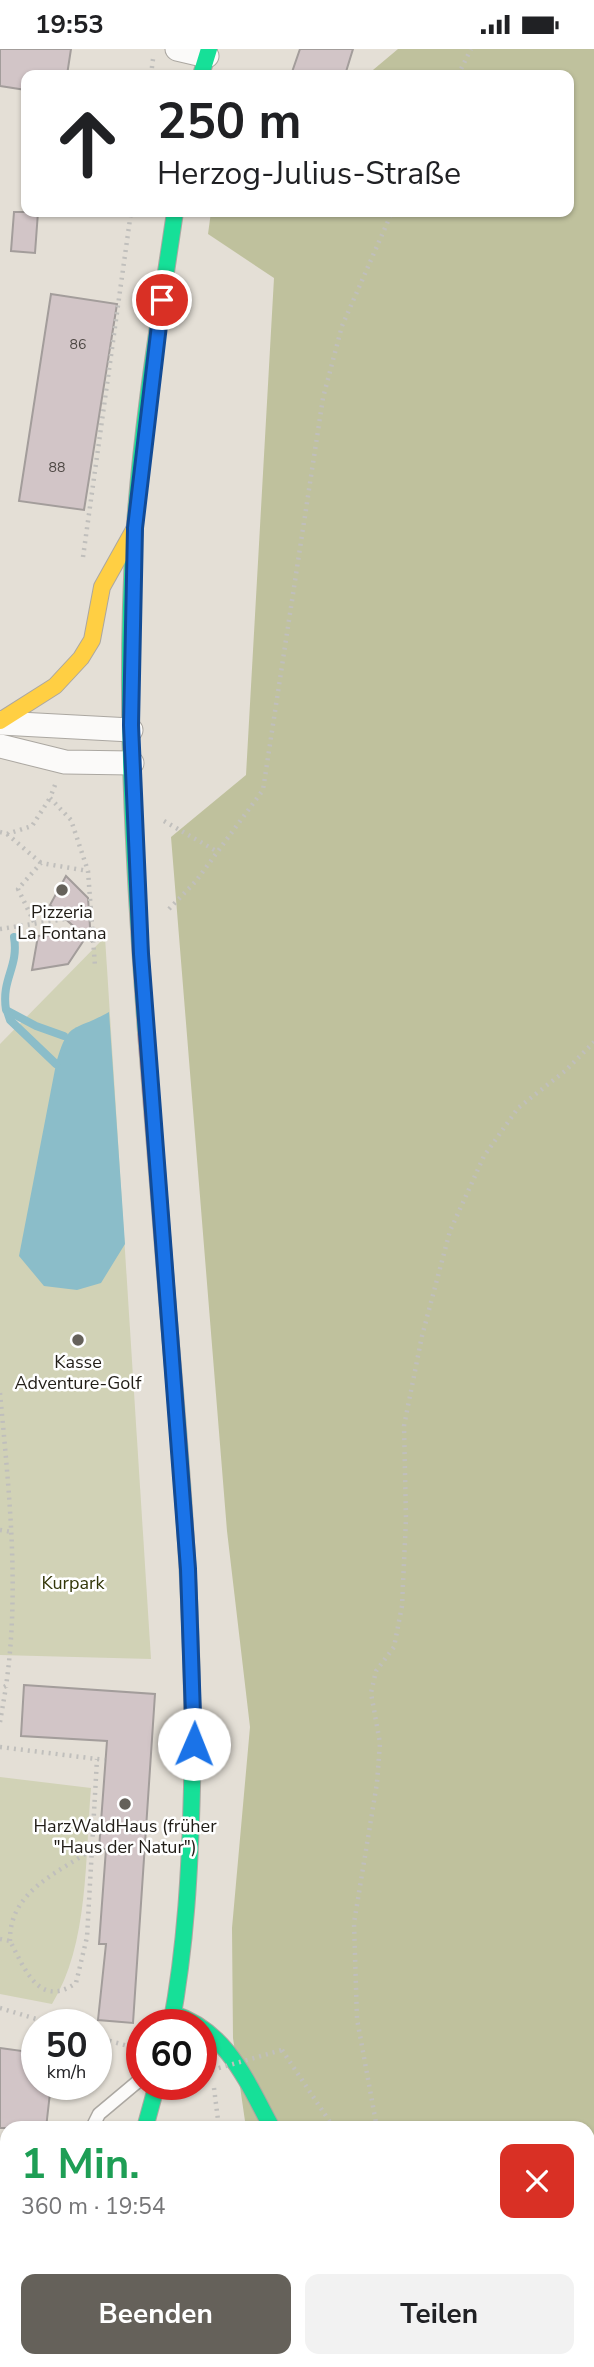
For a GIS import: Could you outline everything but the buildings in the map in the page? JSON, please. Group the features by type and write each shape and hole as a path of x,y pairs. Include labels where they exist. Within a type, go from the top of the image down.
{"main road":[{"path":"173,2009 188,1894 194,1724 193,1665 178,1405 141,954 131,730 135,528 174,217"},
{"path":"0,722 55,686 81,658 92,640 102,587 135,528"},
{"path":"217,2041 237,2067 268,2121"},
{"path":"147,2121 153,2100"}],"street":[{"path":"177,49 205,60"},
{"path":"0,722 131,730"},
{"path":"0,746 65,762 132,763"}],"lane":[{"path":"96,2121 99,2114 126,2091"}],"path":[{"path":"152,70 155,49"},
{"path":"460,70 471,49"},
{"path":"81,571 130,217"},
{"path":"168,910 218,852 263,790 323,398 342,326 390,217"},
{"path":"7,834 32,826 50,798 65,762"},
{"path":"50,798 71,820 88,871 95,966"},
{"path":"134,803 218,852"},
{"path":"0,832 7,834 41,863 88,871"},
{"path":"34,922 18,889 41,863"},
{"path":"0,929 91,915"},
{"path":"376,2121 357,2019 354,1923 359,1879 377,1783 380,1743 371,1693 376,1671 394,1647 402,1606 407,1518 404,1426 422,1336 450,1231 484,1156 518,1108 565,1071 594,1042"},
{"path":"0,1393 12,1532 12,1641 0,1722"},
{"path":"0,1530 12,1532"},
{"path":"0,1689 6,1686"},
{"path":"0,1747 105,1760"},
{"path":"92,1849 30,1890 16,1913 10,1941 32,1981 46,1990 64,1991 76,1983 86,1937 92,1849 97,1759"},
{"path":"0,1939 10,1941"},
{"path":"0,2008 21,2014"},
{"path":"218,2121 212,2070 282,2050 329,2121"}],"green space":[{"path":"398,49 594,49 594,2121 245,2121 233,2038 232,1928 250,1727 227,1531 171,837 246,775 274,278 208,234 210,217 574,217 574,70 373,70"},
{"name":"Kurpark","path":"105,937 151,1659 0,1655 0,1044"},
{"path":"0,1777 91,1788 86,1871 79,1928 64,1981 52,2004 0,1994"}],"water":[{"path":"109,1012 125,1244 101,1283 77,1290 44,1286 19,1256 56,1064 69,1033"}],"waterway":[{"path":"14,937 14,957 6,989 6,1010 36,1026 64,1036"},
{"path":"7,1011 10,1020 56,1064"}],"traffic: fast":[{"path":"203,70 209,49"},
{"path":"146,1032 132,785 131,601 141,457 174,217"},
{"path":"168,1310 186,1549 192,1727 186,1906 173,2009"},
{"path":"217,2041 244,2076 268,2121"},
{"path":"147,2121 153,2100"}],"traffic: slow":[{"path":"0,721 55,686 81,658 92,640 102,587 135,528"}],"traffic: jam":[{"path":"146,1032 168,1310"}],"place":[{"name":"Pizzeria La Fontana","path":"62,890"},
{"name":"Kasse Adventure-Golf","path":"78,1340"},
{"name":"HarzWaldHaus (früher \"Haus der Natur\")","path":"125,1804"}],"route":[{"path":"162,300 135,528 131,725 141,954 157,1180 178,1405 193,1665 194,1744"}]}
